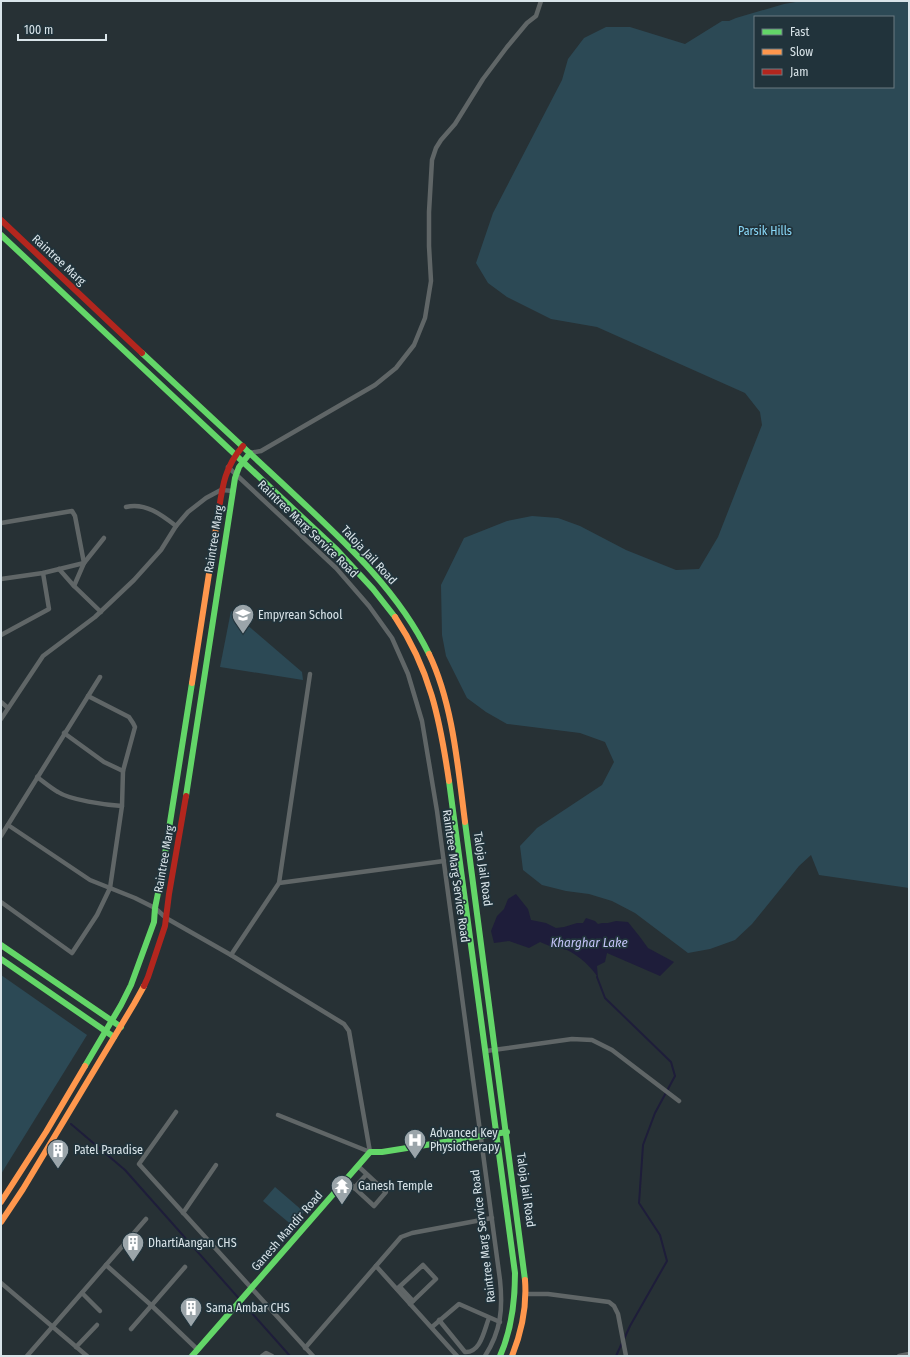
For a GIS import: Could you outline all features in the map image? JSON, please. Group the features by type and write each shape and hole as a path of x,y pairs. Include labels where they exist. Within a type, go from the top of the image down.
{"main road":[{"name":"Raintree Marg","path":"1,220 250,453 243,461 236,474 232,491 166,918 148,977 121,1027 1,1222"},
{"name":"Raintree Marg","path":"1,235 243,461"},
{"name":"Raintree Marg","path":"1,1202 46,1132 126,996 144,952 154,922 222,490 228,466 235,454 243,446"},
{"name":"Taloja Jail Road","path":"250,453 324,522 363,562 395,599 420,637 430,657 447,710 455,745 525,1272 526,1294 523,1321 518,1341 512,1356"},
{"name":"Taloja Jail Road","path":"243,461 316,530 360,575 387,606 400,624 421,661 437,712 444,747 514,1265 516,1289 515,1308 505,1346 500,1356"},
{"path":"1,944 121,1027"},
{"path":"1,959 104,1032 114,1037"},
{"path":"370,1152 382,1152 507,1132"},
{"name":"Ganesh Mandir Road","path":"192,1356 370,1152"},
{"path":"9,1190 18,1195"}],"street":[{"path":"250,453 261,451 375,385 396,368 414,345 425,318 431,281 429,212 432,160 436,148 455,124 483,79 507,47 527,23 536,16 541,1"},
{"name":"Raintree Marg Service Road","path":"228,466 336,568 369,606 392,638 408,674 422,721 444,861 502,1297 500,1322 485,1356"},
{"path":"1,719 43,656 101,612 151,563 176,526 188,512 206,498 222,490 232,491"},
{"path":"126,507 133,505 147,508 160,514 176,526"},
{"path":"1,523 72,511 76,516 84,563"},
{"path":"74,586 84,563 104,538"},
{"path":"1,580 84,563"},
{"path":"59,569 101,612"},
{"path":"1,635 49,609 43,572"},
{"path":"231,955 279,883 310,674"},
{"path":"1,836 100,677"},
{"path":"1,902 72,953 97,915 110,888 122,806 123,771 134,727 129,717 88,696"},
{"path":"1,702 8,708"},
{"path":"64,733 104,762 123,771"},
{"path":"38,777 66,796 107,805 122,806"},
{"path":"8,825 90,880 135,898 155,908 166,918 231,955 344,1024 349,1031 370,1152"},
{"path":"279,883 444,861"},
{"path":"486,1051 572,1039 592,1040 612,1050 679,1101"},
{"path":"176,1112 139,1164 250,1290 313,1356"},
{"path":"278,1115 370,1152"},
{"path":"183,1213 216,1165"},
{"path":"346,1180 374,1206 386,1192 358,1166"},
{"path":"354,1188 366,1175"},
{"path":"305,1348 398,1240 406,1235 492,1218"},
{"path":"27,1356 146,1219"},
{"path":"106,1265 198,1350"},
{"path":"398,1288 423,1265 436,1279 412,1303"},
{"path":"131,1329 185,1266"},
{"path":"376,1266 412,1303 457,1356"},
{"path":"1,1283 87,1356"},
{"path":"82,1293 100,1311"},
{"path":"526,1294 548,1294 609,1302 614,1306 618,1314 626,1356"},
{"path":"432,1327 459,1304 500,1322"},
{"path":"439,1320 465,1352 470,1352 476,1350 489,1318"},
{"path":"76,1347 97,1326"},
{"path":"262,1356 266,1353 272,1356"},
{"path":"898,1356 909,1354"}],"green space":[{"name":"Parsik Hills","path":"802,1 909,1 909,888 819,875 811,855 799,866 752,924 735,940 710,949 688,953 635,913 612,901 589,894 566,891 542,885 523,870 520,846 537,828 602,785 614,762 605,742 580,733 507,724 486,712 467,698 446,656 442,635 441,585 464,538 507,521 532,516 558,518 580,526 626,550 676,570 699,569 718,537 762,425 760,412 745,393 597,327 551,319 507,297 488,283 476,263 493,213 562,80 568,59 584,38 606,27 630,27 685,44 722,21 729,21 784,4"},
{"path":"231,611 302,672 303,680 220,667"},
{"path":"1,975 87,1035 1,1174"},
{"path":"275,1187 304,1212 293,1226 263,1201"}],"water":[{"name":"Kharghar Lake","path":"516,894 528,909 531,920 546,923 556,928 583,923 586,918 595,921 598,924 616,921 628,922 648,948 674,962 660,976 607,953 605,962 597,966 598,978 580,958 558,946 552,947 540,942 529,948 509,941 494,943 491,931 497,916 504,909 508,899"}],"waterway":[{"path":"597,977 605,998 671,1062 675,1076 655,1113 643,1145 639,1203 660,1235 667,1261 624,1339"},
{"path":"71,1124 125,1170 290,1356"},
{"path":"616,1356 622,1343"}],"traffic: fast":[{"path":"1,235 337,550 373,589 395,617"},
{"path":"142,353 345,543 383,584 400,606 416,629 429,654"},
{"path":"186,796 235,478 239,467 250,453"},
{"path":"85,1066 131,985 154,922 155,908 162,873 192,683"},
{"path":"449,781 515,1273 512,1315 500,1356"},
{"path":"465,822 525,1280"},
{"path":"1,945 121,1027"},
{"path":"1,959 114,1037"},
{"path":"192,1356 370,1152 382,1152 507,1132"}],"traffic: slow":[{"path":"192,683 217,522"},
{"path":"395,617 417,656 432,696 442,737 449,781"},
{"path":"429,654 444,694 449,715 457,758 465,822"},
{"path":"1,1222 23,1189 144,986"},
{"path":"1,1202 46,1132 85,1066"},
{"path":"512,1356 519,1337 523,1318 525,1280"}],"traffic: jam":[{"path":"1,220 142,353"},
{"path":"217,522 222,491 227,473 236,455 243,446"},
{"path":"144,986 165,926 186,796"}],"place":[{"name":"Empyrean School","path":"243,634"},
{"name":"Advanced Key Physiotherapy","path":"415,1160"},
{"name":"Patel Paradise","path":"58,1170"},
{"name":"Ganesh Temple","path":"342,1206"},
{"name":"DhartiAangan CHS","path":"133,1262"},
{"name":"Sama Ambar CHS","path":"191,1328"}]}
